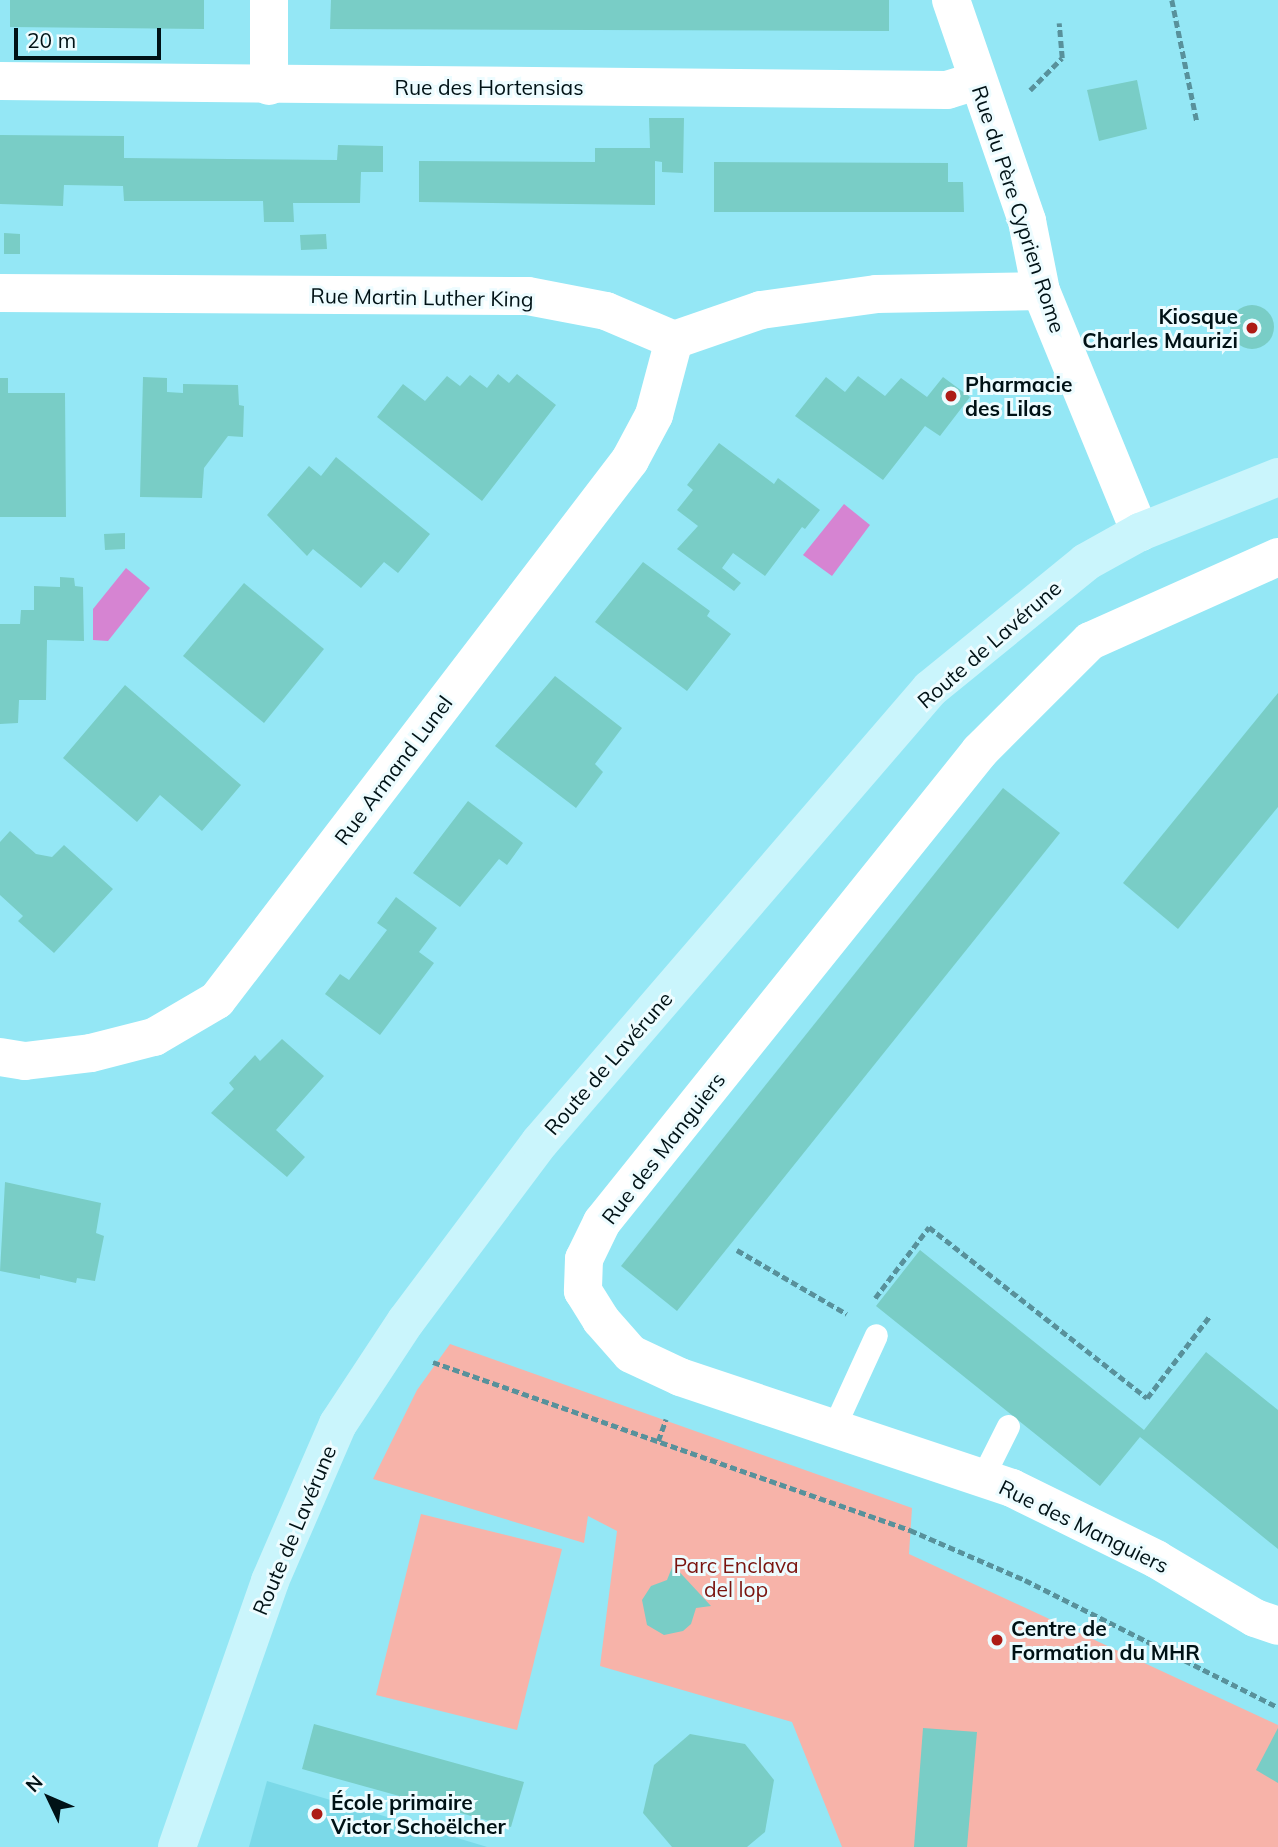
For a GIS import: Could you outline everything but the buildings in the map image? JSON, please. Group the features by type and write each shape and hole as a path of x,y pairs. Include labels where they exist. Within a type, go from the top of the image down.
{"street":[{"path":"269,0 269,86"},
{"name":"Rue du Père Cyprien Rome","path":"951,0 1027,221 1041,290 1140,532"},
{"name":"Rue des Hortensias","path":"0,81 269,86 947,90 983,97"},
{"path":"674,340 761,310 876,294 1041,290"},
{"name":"Rue Martin Luther King","path":"0,293 528,296 606,312 674,340"},
{"name":"Rue Armand Lunel","path":"0,1057 25,1061 91,1053 154,1037 218,1000 629,460 654,415 674,340"},
{"name":"Route de Lavérune","path":"177,1847 270,1581 338,1424 406,1321 540,1142 930,689 1086,562 1140,532 1278,477"},
{"name":"Rue des Manguiers","path":"1278,557 1090,641 1058,670 980,751 602,1222 584,1259 583,1291 601,1320 631,1354 680,1377 982,1478 1075,1517 1278,1626"}],"lane":[{"path":"833,1429 876,1335"},
{"path":"982,1478 1009,1426"}],"path":[{"path":"1172,0 1197,122"},
{"path":"983,97 1031,89 1062,58 1059,23"},
{"path":"866,1309 929,1227 1147,1398 1209,1317"},
{"path":"737,1250 858,1320"},
{"path":"422,1358 910,1530 1025,1580 1278,1707"}],"shaded area":[{"path":"844,504 870,525 832,576 803,555"},
{"path":"126,568 150,588 108,641 93,640 93,609"},
{"name":"École primaire Victor Schoëlcher","path":"267,1781 484,1846 487,1847 249,1847"}],"green space":[{"name":"Parc Enclava del lop","path":"450,1344 912,1508 909,1554 1278,1725 1278,1847 842,1847 792,1722 600,1666 617,1531 588,1516 584,1543 373,1479 417,1390"},
{"path":"421,1514 562,1549 517,1730 376,1695"}],"place":[{"name":"Kiosque Charles Maurizi","path":"1252,328"},
{"name":"Pharmacie des Lilas","path":"951,396"},
{"name":"Centre de Formation du MHR","path":"997,1640"},
{"name":"École primaire Victor Schoëlcher","path":"317,1814"}]}
